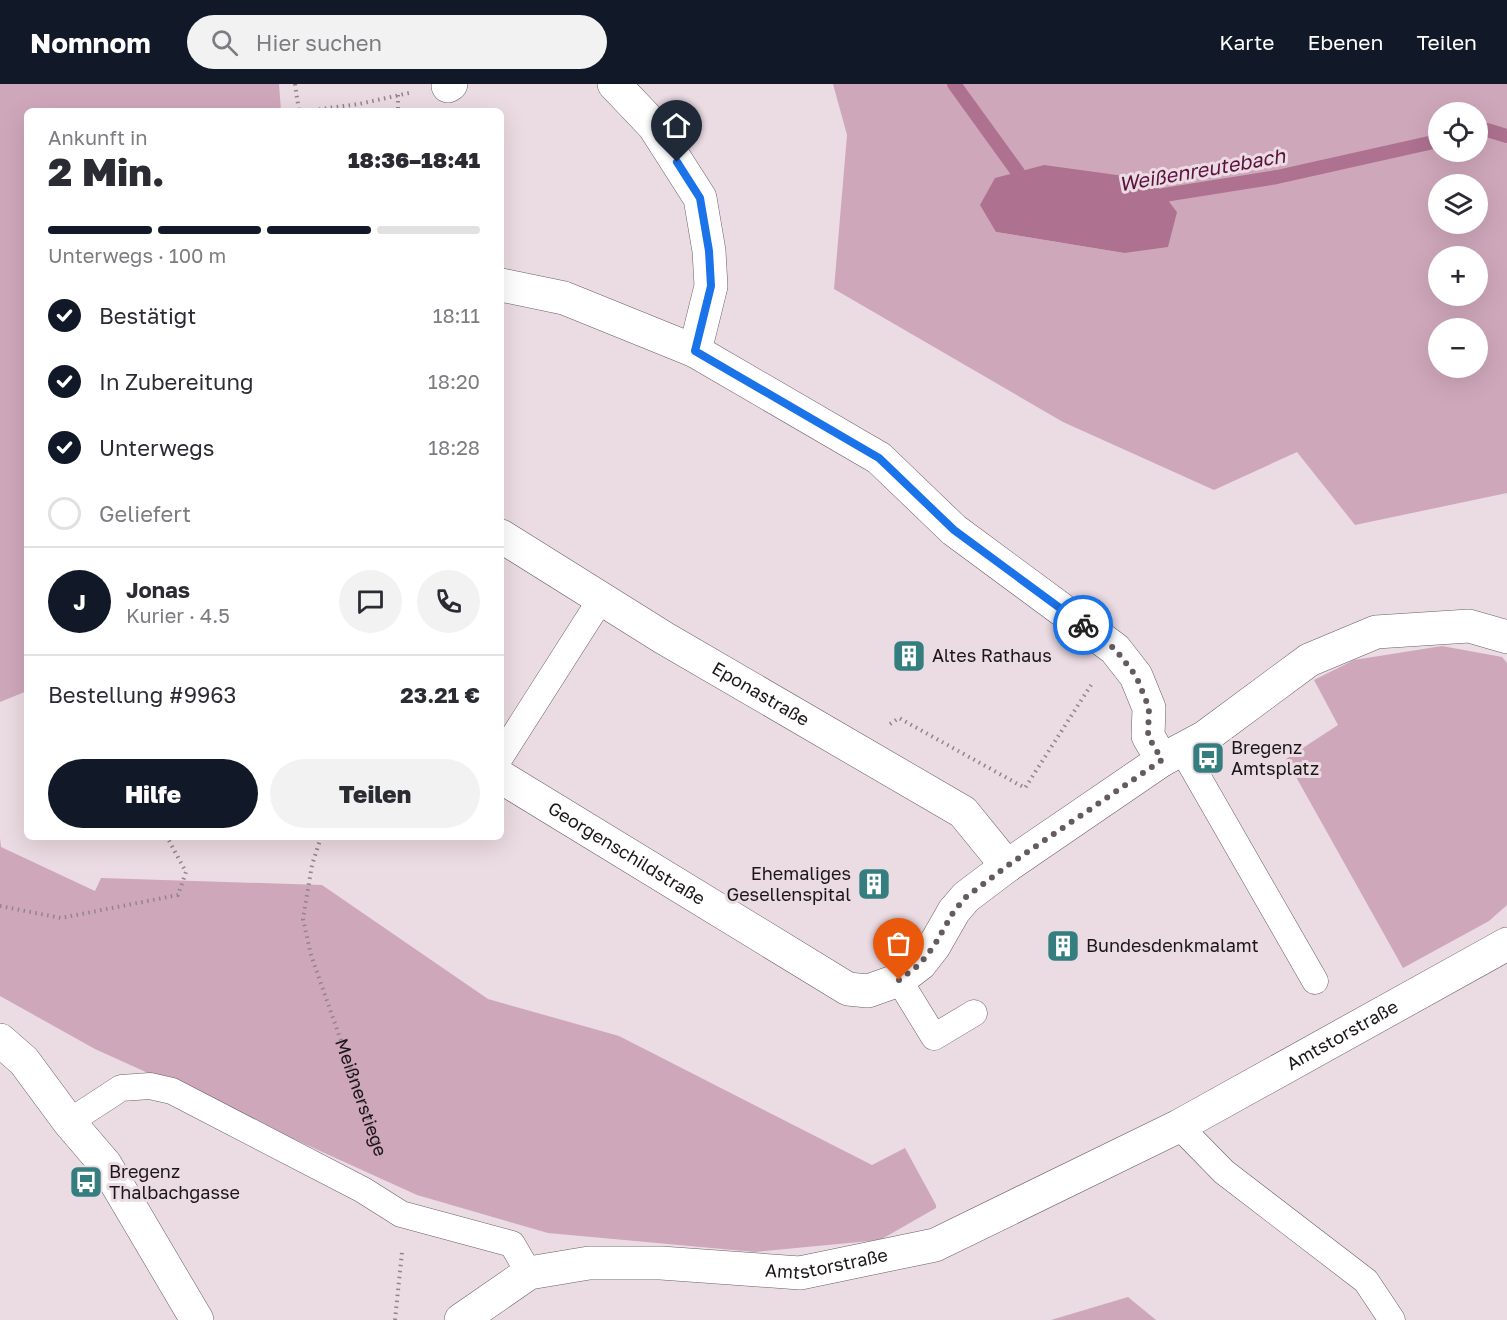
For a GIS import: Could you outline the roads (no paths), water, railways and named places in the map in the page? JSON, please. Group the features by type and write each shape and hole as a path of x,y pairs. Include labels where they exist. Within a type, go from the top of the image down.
{"street":[{"path":"614,84 654,126 700,198 709,251 711,286 695,351"},
{"path":"504,286 564,298 695,351 879,458 954,530 1115,649 1136,676 1149,708 1148,736 1172,755 1206,737 1309,660 1376,632 1469,626 1507,637"},
{"name":"Eponastraße","path":"504,539 601,599 963,812 1007,866"},
{"name":"Georgenschildstraße","path":"504,779 848,989 868,991 899,980 920,964 934,946 954,911 966,897 1007,866 1172,755"},
{"name":"Amtstorstraße","path":"461,1320 528,1273 589,1263 637,1263 800,1273 936,1245 1179,1126 1507,944"},
{"path":"0,1040 24,1061 69,1122 105,1164 197,1320"}],"lane":[{"path":"504,751 601,599"},
{"path":"1172,755 1315,981"},
{"path":"899,980 934,1037 974,1013"},
{"path":"69,1122 121,1088 150,1086 172,1091 363,1190 401,1214 512,1244 528,1273"},
{"path":"1179,1126 1224,1172 1366,1281 1392,1320"}],"waterway":[{"name":"Weißenreutebach","path":"954,84 1027,185"},
{"name":"Weißenreutebach","path":"1488,130 1507,136"},
{"name":"Weißenreutebach","path":"1147,200 1164,195 1277,177 1428,143"}],"place":[{"name":"Altes Rathaus","path":"909,656"},
{"name":"Bregenz Amtsplatz","path":"1208,758"},
{"name":"Ehemaliges Gesellenspital","path":"874,884"},
{"name":"Bundesdenkmalamt","path":"1063,946"},
{"name":"Bregenz Thalbachgasse","path":"86,1182"}]}
